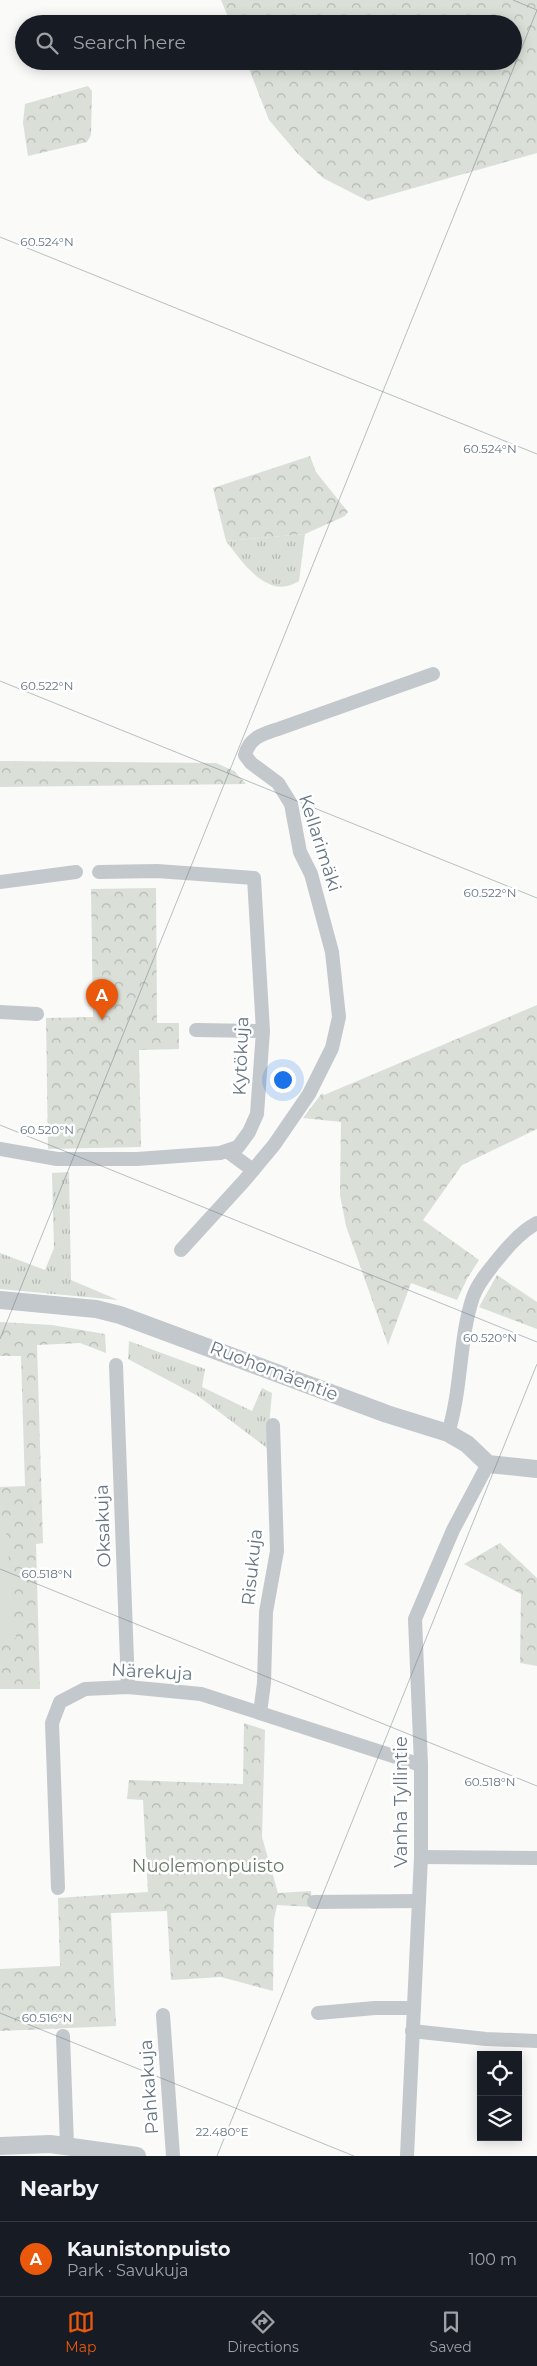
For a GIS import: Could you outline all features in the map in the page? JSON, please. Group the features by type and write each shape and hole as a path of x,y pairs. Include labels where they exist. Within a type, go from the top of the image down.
{"street":[{"name":"Kellarimäki","path":"252,1170 274,1145 309,1094 332,1048 339,1017 332,952 314,883 300,852 291,804 278,783 251,763 246,755 248,744 256,737 434,674"},
{"name":"Kytökuja","path":"99,872 157,871 254,878 263,1031 257,1114 249,1132 238,1147 227,1151"},
{"path":"0,882 76,872"},
{"path":"0,1012 37,1014"},
{"path":"196,1030 263,1031"},
{"path":"0,1149 57,1159 137,1159 227,1151 252,1170 210,1221 181,1250"},
{"path":"448,1433 455,1411 473,1297 486,1275 506,1249 529,1227 537,1223"},
{"name":"Ruohomäentie","path":"0,1300 86,1307 120,1315 387,1414 448,1433 467,1444 488,1464"},
{"name":"Oksakuja","path":"116,1364 128,1687"},
{"name":"Risukuja","path":"260,1713 264,1683 266,1612 277,1551 273,1425"},
{"path":"488,1464 537,1469"},
{"name":"Vanha Tyllintie","path":"407,2156 421,1857 421,1765 415,1619 453,1530 488,1464"},
{"name":"Närekuja","path":"58,1888 52,1723 60,1702 85,1689 128,1687 201,1694 421,1765"},
{"path":"421,1857 537,1858"},
{"path":"314,1902 419,1901"},
{"path":"318,2014 375,2008 414,2008"},
{"name":"Pahkakuja","path":"163,2015 173,2156"},
{"path":"412,2031 486,2039 537,2041"},
{"path":"63,2036 67,2146"},
{"path":"0,2146 50,2144 137,2156"}],"green space":[{"path":"221,0 537,0 537,153 368,201 323,178 298,154 269,120 250,70 522,70 522,15 227,15"},
{"path":"88,86 92,91 91,135 87,142 28,156 23,123 25,104"},
{"path":"310,456 316,472 348,512 345,516 305,534 226,541 213,488"},
{"path":"305,534 299,581 288,586 277,586 257,577 248,569 226,541"},
{"path":"0,761 216,763 234,771 246,784 0,787"},
{"path":"156,888 157,1023 179,1023 179,1049 139,1050 141,1147 48,1149 46,1018 93,1017 91,889"},
{"path":"537,1005 537,1129 462,1165 423,1220 479,1260 457,1300 411,1283 388,1345 346,1226 340,1195 341,1122 303,1118 322,1093 324,1095"},
{"path":"69,1172 71,1280 118,1300 0,1289 0,1253 45,1270 54,1248 52,1173"},
{"path":"497,1275 537,1302 537,1329 479,1307"},
{"path":"0,1322 52,1325 105,1334 106,1353 80,1343 37,1345 43,1543 36,1544 40,1689 0,1689 0,1487 25,1486 21,1356 0,1356"},
{"path":"129,1341 205,1369 202,1387 252,1411 262,1388 272,1393 267,1448 198,1396 128,1359"},
{"path":"0,1530 6,1530 16,1638 0,1640"},
{"path":"500,1543 537,1578 537,1666 520,1663 521,1594 464,1564"},
{"name":"Nuolemonpuisto","path":"244,1723 265,1730 262,1837 278,1893 311,1891 312,1907 277,1905 274,1920 273,1991 221,1977 171,1980 167,1911 111,1913 116,2026 0,2031 0,1969 60,1966 58,1898 148,1892 143,1800 127,1799 129,1780 243,1784"}],"place":[{"name":"Kaunistonpuisto","path":"102,1020"}]}
